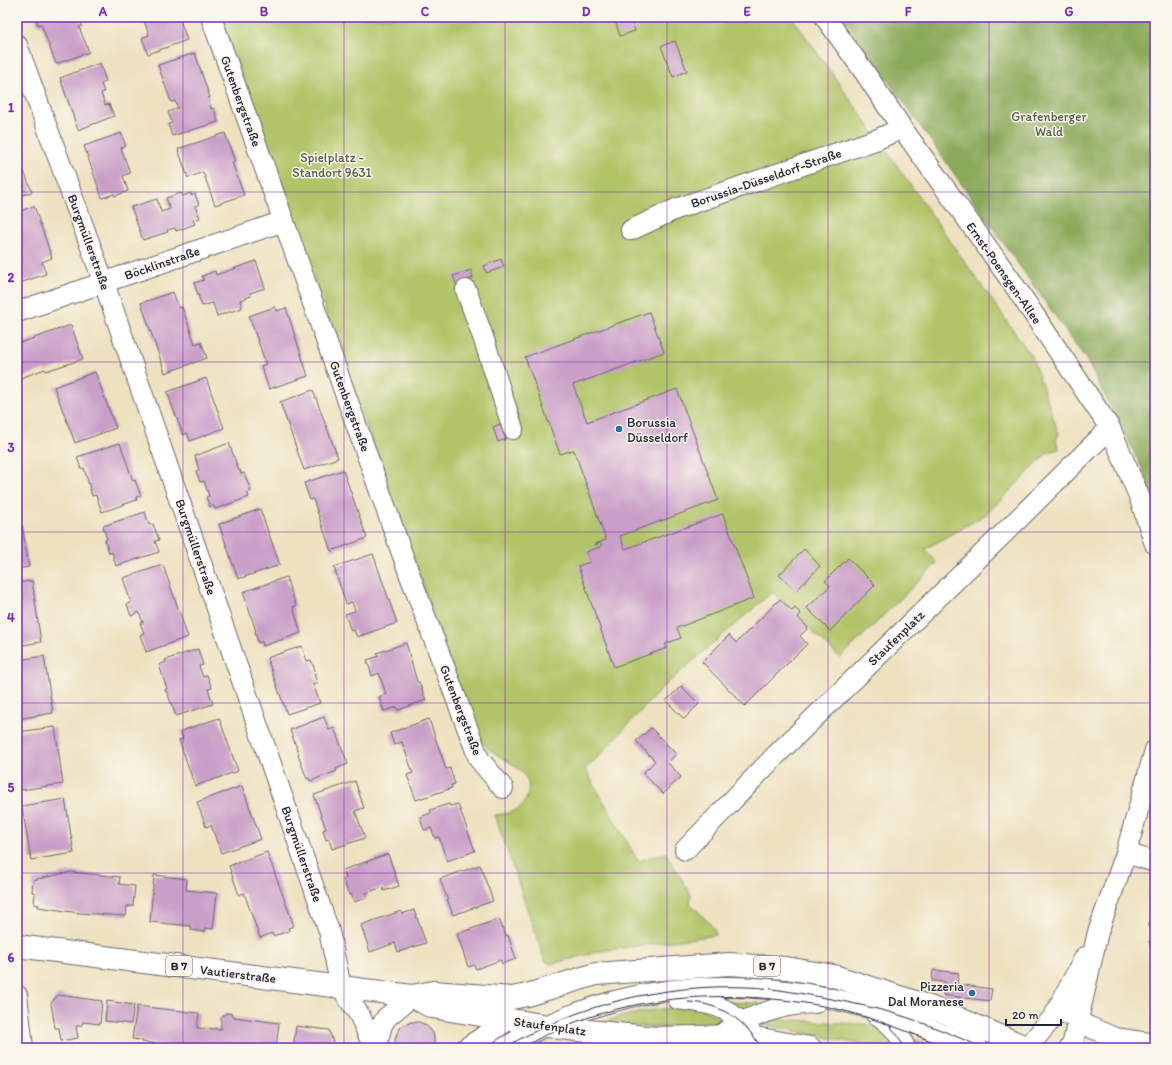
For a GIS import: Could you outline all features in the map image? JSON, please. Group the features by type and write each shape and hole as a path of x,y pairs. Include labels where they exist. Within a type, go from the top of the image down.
{"main road":[{"name":"Vautierstraße","path":"17,946 412,996 433,992 512,998"},
{"name":"Staufenplatz","path":"512,998 527,995 596,974 729,964 786,968 852,981 946,1013 1022,1046"},
{"name":"Staufenplatz","path":"507,1020 557,999 647,971"},
{"name":"Vautierstraße","path":"412,996 432,1007 507,1020"},
{"name":"Staufenplatz","path":"507,1020 553,1027 656,1038 720,1042 752,1036 796,1047"}],"street":[{"name":"Gutenbergstraße","path":"211,17 409,573 479,759 503,788"},
{"name":"Ernst-Poensgen-Allee","path":"825,17 1012,282 1110,428 1139,496 1155,544"},
{"name":"Burgmüllerstraße","path":"17,45 104,283 329,931 341,987 360,1016 375,1048"},
{"name":"Borussia-Düsseldorf-Straße","path":"631,230 676,209 878,139 902,128"},
{"name":"Böcklinstraße","path":"17,312 284,221"},
{"path":"466,290 513,429"},
{"name":"Staufenplatz","path":"685,850 776,755 1006,532 1110,428"},
{"path":"1070,1048 1073,1042 1098,932 1126,853 1149,799 1155,750"},
{"path":"1126,853 1155,862"},
{"path":"1022,1046 1043,1029 1058,1008 1098,932"},
{"path":"522,1048 577,1013 610,1002 656,992 694,988 749,987 776,989 818,996 866,1008 893,1016 977,1048"},
{"path":"17,995 22,1048"},
{"name":"Burgmüllerstraße","path":"375,1048 382,1025 386,1018 412,996"},
{"path":"504,1048 524,1036 624,1007 678,999 723,996 774,999 804,1003 853,1013 892,1026 947,1048"},
{"path":"678,999 703,1002 719,1007 733,1015 752,1036 771,1010 804,1003 843,1002"},
{"path":"866,1008 892,1026 905,1048"},
{"path":"1058,1008 1085,1025 1115,1038 1155,1044"},
{"path":"466,1048 507,1020"},
{"path":"597,1048 656,1038"}],"green space":[{"name":"Spielplatz - Standort 9631","path":"221,17 792,17 1032,357 1059,434 1056,440 1059,449 1047,453 988,513 925,549 937,563 840,658 772,592 662,688 585,769 638,861 666,853 691,895 690,903 713,927 716,935 601,951 551,964 545,961 495,815 513,812 520,807 526,799 528,789 527,781 518,768 488,748 476,734"},
{"name":"Grafenberger Wald","path":"843,17 1155,17 1155,510 1144,472 1087,361"},
{"path":"727,1002 760,1003 761,1004 741,1014"},
{"path":"682,1007 695,1007 732,1022 666,1028 621,1025 603,1022 642,1012"},
{"path":"777,1019 874,1025 883,1027 898,1048 878,1048 762,1024 761,1022"},
{"path":"509,1031 514,1032 495,1048 484,1048"},
{"path":"905,1035 935,1048 911,1048"},
{"path":"553,1037 582,1040 582,1042 562,1048 533,1048"}],"building":[{"path":"35,17 79,17 82,26 79,27 89,52 56,64 41,24 38,25"},
{"path":"143,17 179,17 187,40 148,54 142,38 149,35"},
{"path":"614,17 630,17 635,31 620,36"},
{"path":"675,41 687,71 673,77 661,46"},
{"path":"195,53 210,98 208,98 211,109 214,108 218,122 172,136 168,124 172,123 168,112 178,108 175,101 171,102 158,65"},
{"path":"100,63 106,81 101,84 104,92 101,93 105,105 109,104 114,116 78,130 60,78"},
{"path":"121,133 126,146 121,148 130,173 123,176 128,191 115,196 114,194 102,198 84,146"},
{"path":"225,133 235,162 232,162 244,195 215,205 203,172 188,178 178,149"},
{"path":"17,159 22,172 24,171 32,192 17,197"},
{"path":"181,193 183,196 191,193 191,196 195,194 199,205 195,206 200,218 193,220 195,224 176,231 175,228 167,230 168,232 143,240 131,207 157,199 161,212 170,209 166,198"},
{"path":"34,206 52,258 42,262 46,274 17,284 17,212"},
{"path":"501,259 504,267 486,273 484,266"},
{"path":"256,261 265,288 250,293 251,296 240,300 242,308 217,316 213,303 202,306 194,283 204,280 202,276 215,271 216,275"},
{"path":"471,270 473,278 456,284 453,276"},
{"path":"173,292 179,308 182,307 195,344 201,342 207,358 165,373 141,303"},
{"path":"275,307 277,311 286,308 308,376 269,389 261,366 266,364 249,316"},
{"path":"649,312 664,352 573,385 587,422 677,389 718,500 620,536 625,549 723,514 754,598 677,628 681,638 665,644 667,648 614,667 578,566 590,562 586,552 602,546 600,543 595,544 606,540 574,450 560,454 525,357"},
{"path":"71,325 83,359 46,371 45,369 18,379 17,344"},
{"path":"95,372 116,428 75,443 54,387"},
{"path":"206,378 224,428 190,441 187,433 183,435 167,392"},
{"path":"313,390 338,458 304,470 280,402"},
{"path":"500,424 506,439 498,442 493,427"},
{"path":"120,443 133,481 135,480 141,496 136,497 137,500 102,512 96,495 92,496 84,468 81,469 77,457"},
{"path":"229,443 239,471 240,470 241,474 244,473 251,491 247,492 249,497 215,509 213,505 210,507 206,497 209,496 204,481 200,482 196,471 199,470 195,456"},
{"path":"343,470 367,538 331,551 313,499 310,500 304,483"},
{"path":"17,481 20,495 17,495"},
{"path":"260,509 280,565 238,579 219,524"},
{"path":"17,511 20,525 22,525 29,567 17,569"},
{"path":"145,512 149,525 153,524 159,540 155,541 159,552 116,566 112,552 109,553 103,526"},
{"path":"804,549 820,566 796,591 779,575"},
{"path":"373,554 397,623 357,637 354,630 351,631 345,614 355,611 352,602 346,604 334,567"},
{"path":"848,558 875,585 830,631 807,608 830,586 825,581"},
{"path":"163,565 188,637 146,652 140,635 144,633 140,623 143,623 139,612 131,616 127,604 131,603 123,578"},
{"path":"286,577 296,606 293,607 301,633 263,646 262,642 258,643 256,631 243,592"},
{"path":"32,581 41,642 17,646 17,583"},
{"path":"780,599 792,611 795,608 801,614 798,617 808,628 800,636 807,644 745,706 702,662 729,635 736,643"},
{"path":"406,643 417,682 419,682 426,700 398,710 397,707 384,711 379,697 386,694 379,673 372,676 367,660 379,656 377,653"},
{"path":"302,646 307,661 311,660 316,673 314,674 317,683 313,684 320,703 287,714 267,658"},
{"path":"198,649 203,665 199,666 203,677 207,675 212,688 208,689 213,704 176,716 165,690 167,689 159,665 166,662 165,660"},
{"path":"44,656 53,713 17,719 17,660"},
{"path":"681,686 699,704 684,719 666,701"},
{"path":"324,717 329,730 334,728 348,764 336,769 337,771 310,781 309,778 307,779 290,730"},
{"path":"219,718 238,771 195,786 179,740 183,739 181,731"},
{"path":"429,719 446,769 450,768 455,784 451,785 452,788 416,800 407,775 413,773 402,742 394,745 390,733"},
{"path":"55,727 63,784 20,790 17,772 17,732"},
{"path":"651,728 676,754 668,763 681,777 663,794 643,773 655,761 636,741"},
{"path":"355,781 364,808 355,811 365,838 332,849 329,839 326,840 323,830 326,829 314,795"},
{"path":"242,786 261,839 221,853 211,825 206,827 197,802"},
{"path":"65,799 74,853 31,860 22,806"},
{"path":"449,804 450,806 458,804 475,851 447,861 439,837 435,838 431,828 424,830 420,817 431,813 430,810"},
{"path":"267,852 294,926 288,928 289,931 273,936 272,933 260,938 244,893 239,895 229,866"},
{"path":"388,854 399,886 384,891 383,887 366,893 368,897 354,902 351,894 349,895 343,880 346,878 343,870"},
{"path":"480,865 493,901 453,915 440,879"},
{"path":"71,872 120,877 119,884 135,886 133,906 127,906 126,916 79,913 38,907 39,905 34,904 35,893 32,892 33,880"},
{"path":"154,875 187,879 186,890 217,893 213,929 205,928 205,932 191,930 191,926 150,922"},
{"path":"1155,907 1155,925 1152,926 1152,928 1148,927"},
{"path":"414,910 426,943 398,952 395,943 370,952 361,925 401,911 402,914"},
{"path":"499,919 506,936 508,935 516,959 502,964 501,960 476,969 474,965 468,967 457,934"},
{"path":"1149,941 1155,941 1155,961"},
{"path":"933,970 959,973 957,984 992,989 990,1001 943,995 945,982 932,981"},
{"path":"58,995 102,1001 100,1024 83,1022 81,1026 76,1026 78,1038 61,1041 59,1028 55,1028 51,1003"},
{"path":"107,1001 134,1005 131,1024 105,1021"},
{"path":"137,1006 199,1013 197,1028 221,1029 221,1017 226,1013 231,1014 233,1017 279,1023 276,1048 183,1048 142,1042 142,1040 132,1039"},
{"path":"411,1022 424,1024 429,1028 433,1033 434,1048 396,1048 395,1040 400,1028"},
{"path":"296,1026 329,1030 335,1048 293,1048"},
{"path":"106,1043 112,1048 101,1048"}],"tram line":[{"path":"504,1048 561,1019 621,1000 652,993 715,987 747,987 779,990 864,1006 918,1021 984,1048"},
{"path":"522,1048 558,1029 595,1015 634,1005 673,999 713,997 794,1001 833,1008 891,1025 947,1048"},
{"path":"688,1002 711,1006 731,1015 748,1029 761,1048"},
{"path":"890,1026 898,1036 904,1048"}],"place":[{"name":"Borussia Düsseldorf","path":"619,429"},
{"name":"Pizzeria Dal Moranese","path":"972,993"}]}
